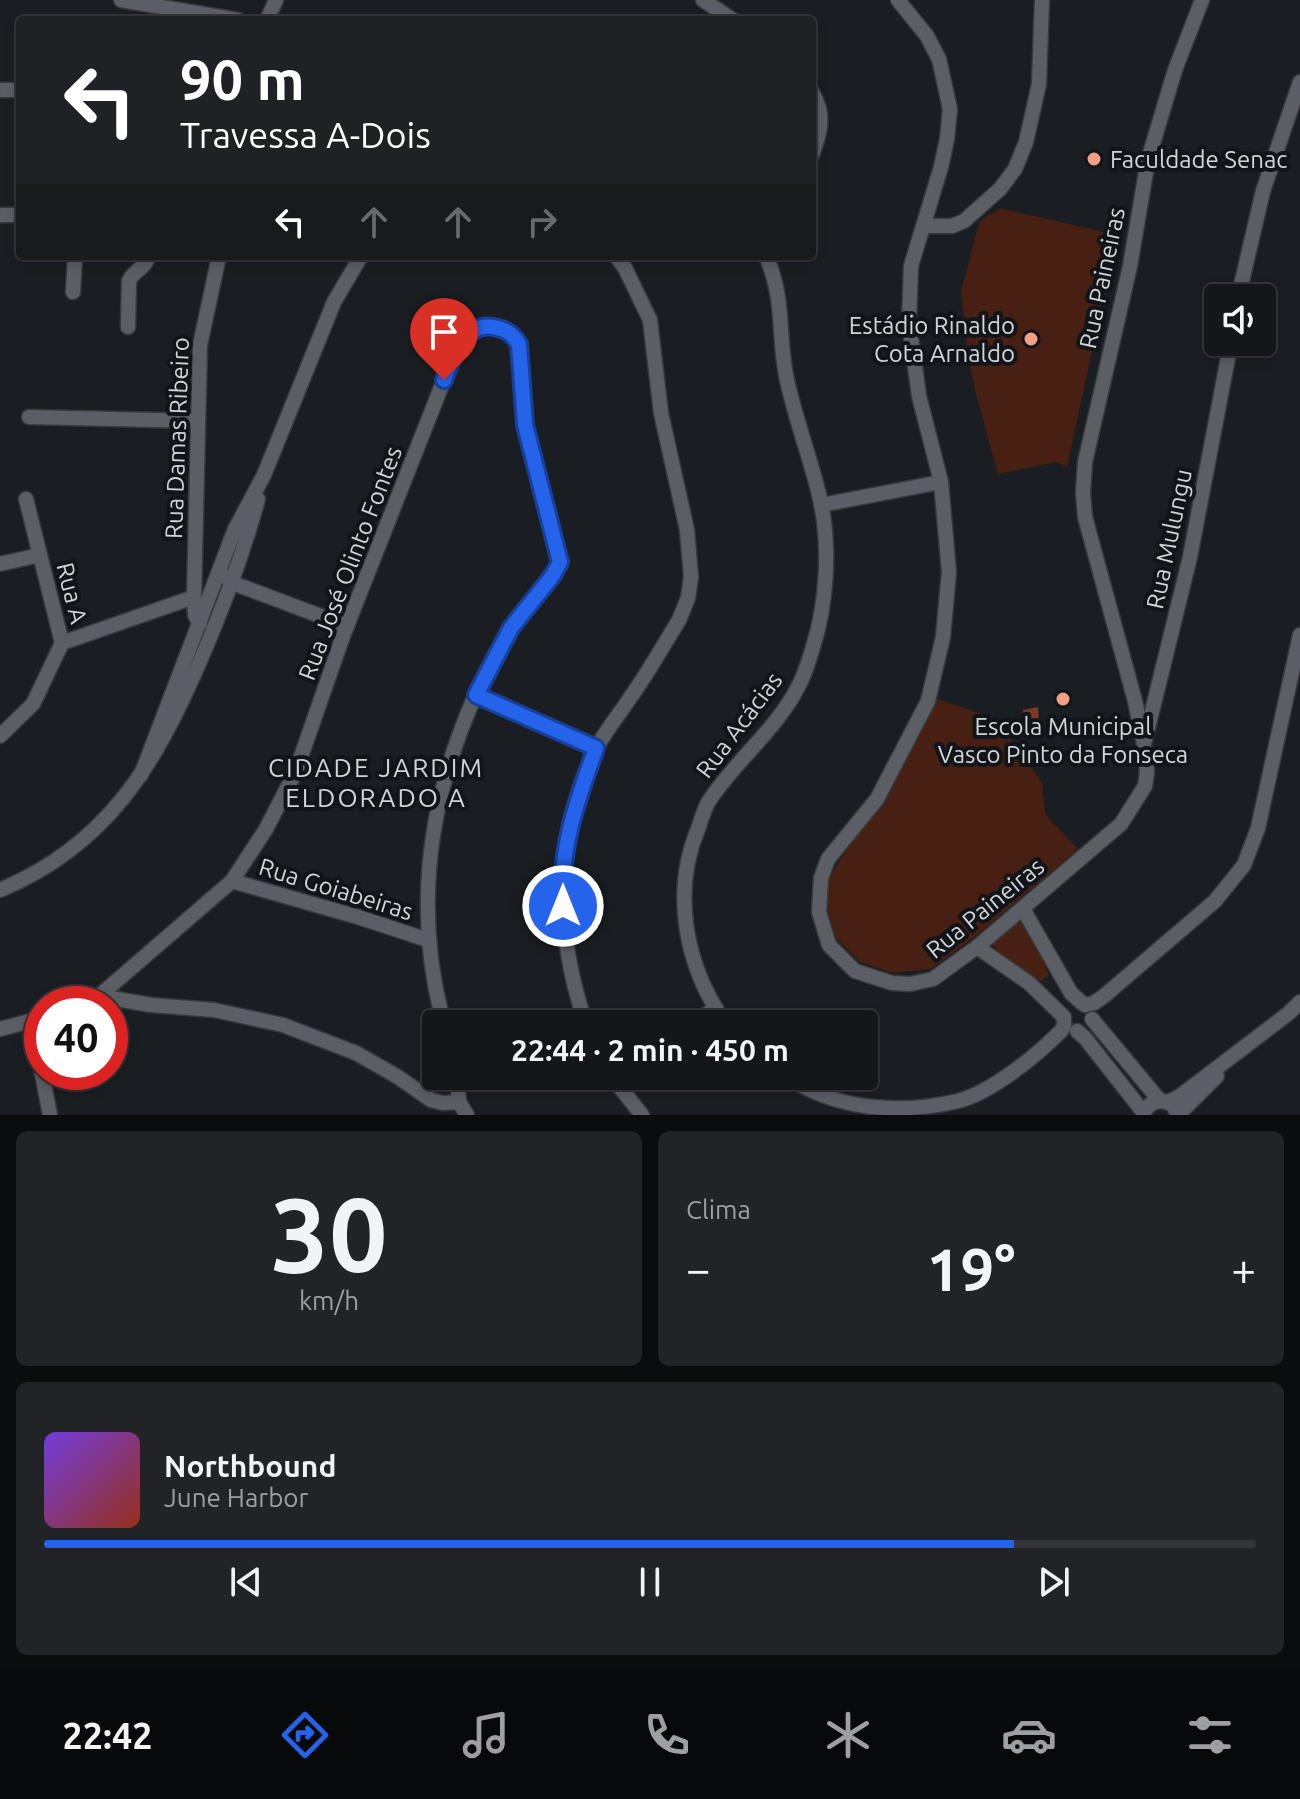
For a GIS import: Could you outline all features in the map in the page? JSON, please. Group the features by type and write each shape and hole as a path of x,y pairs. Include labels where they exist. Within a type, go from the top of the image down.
{"street":[{"path":"121,0 215,16"},
{"path":"703,0 727,16"},
{"name":"Rua Paineiras","path":"898,0 927,36 939,59 950,109 947,139 911,266 909,323 919,396 941,482 949,572 943,637 928,701 877,799 828,859 821,878 819,912 829,945 855,971 892,983 910,984 933,979 1023,909 1121,824 1145,786 1144,744 1135,701 1085,517 1085,462 1130,266 1148,160 1175,70 1202,0"},
{"path":"923,226 952,226 964,221 1000,189 1015,169 1026,142 1039,84 1042,0"},
{"path":"1241,284 1263,191 1299,88"},
{"path":"816,99 821,117 816,144"},
{"path":"73,292 75,260"},
{"path":"128,327 129,281 131,275 147,260"},
{"name":"Rua Damas Ribeiro","path":"199,623 195,615 194,597 200,345 218,260"},
{"path":"141,775 235,529 264,475 334,302 359,260"},
{"path":"581,1010 567,951 562,883 565,848 574,808 596,748 679,620 688,598 691,577 687,530 661,413 650,320 619,260"},
{"name":"Rua Acácias","path":"715,1009 687,935 684,884 690,849 709,802 775,721 798,687 813,645 826,578 821,505 787,379 783,322 772,260"},
{"name":"Rua José Olinto Fontes","path":"111,986 232,881 266,829 296,771 347,626 455,352 466,336 484,325 502,328 513,335 519,344 525,425 560,562 511,628 476,695 444,779 429,854 428,940 441,1010"},
{"name":"Rua Mulungu","path":"1144,744 1190,557 1228,356"},
{"path":"29,417 197,421"},
{"path":"0,890 53,863 81,841 117,807 141,775 178,713 197,667 246,541 264,475"},
{"path":"821,505 941,482"},
{"name":"Rua A","path":"26,499 62,643"},
{"path":"235,529 226,577 230,582 347,626"},
{"name":"Rua A","path":"0,564 40,555"},
{"path":"0,736 33,704 62,643 194,597"},
{"path":"197,667 204,635 199,623"},
{"path":"1070,1025 1088,1028 1088,1011 1215,901 1244,865 1258,828 1300,635"},
{"path":"476,695 596,748"},
{"name":"Rua Goiabeiras","path":"232,881 428,940"},
{"path":"1023,909 1071,993 1178,1115 1252,1041"},
{"path":"977,947 1029,983 1083,1035 1144,1114 1150,1104 1180,1096 1300,1002"},
{"path":"1029,983 1045,988 1049,986 1054,979 1052,960"},
{"path":"128,1001 214,1010 283,1025 356,1053 431,1100 463,1109"},
{"path":"811,1090 853,1106 890,1111 960,1100 1012,1073 1063,1032 1070,1025 1069,1006 1088,1011"},
{"path":"0,1029 24,1023"},
{"path":"47,1090 50,1115"},
{"path":"622,1090 642,1115"}],"shaded area":[{"name":"Estádio Rinaldo Cota Arnaldo","path":"1000,208 1117,235 1067,467 1057,462 998,474 975,390 961,292 979,222"},
{"path":"938,699 996,719 1042,782 1045,814 1078,849 977,935 931,969 893,973 860,962 836,938 827,909 829,878 852,841 884,804"},
{"path":"1038,707 1040,734 1024,736 1023,710"},
{"path":"1020,921 1031,934 1049,975 1042,981 1014,966 991,944"}],"place":[{"name":"Faculdade Senac","path":"1094,159"},
{"name":"Estádio Rinaldo Cota Arnaldo","path":"1031,339"},
{"name":"Escola Municipal Vasco Pinto da Fonseca","path":"1063,699"}],"district":[{"name":"CIDADE JARDIM ELDORADO A","path":"376,782"}],"route":[{"path":"444,380 455,352 466,336 484,325 502,328 513,335 519,344 525,425 558,544 560,562 511,628 476,695 596,748 574,808 565,848 563,906"}]}
